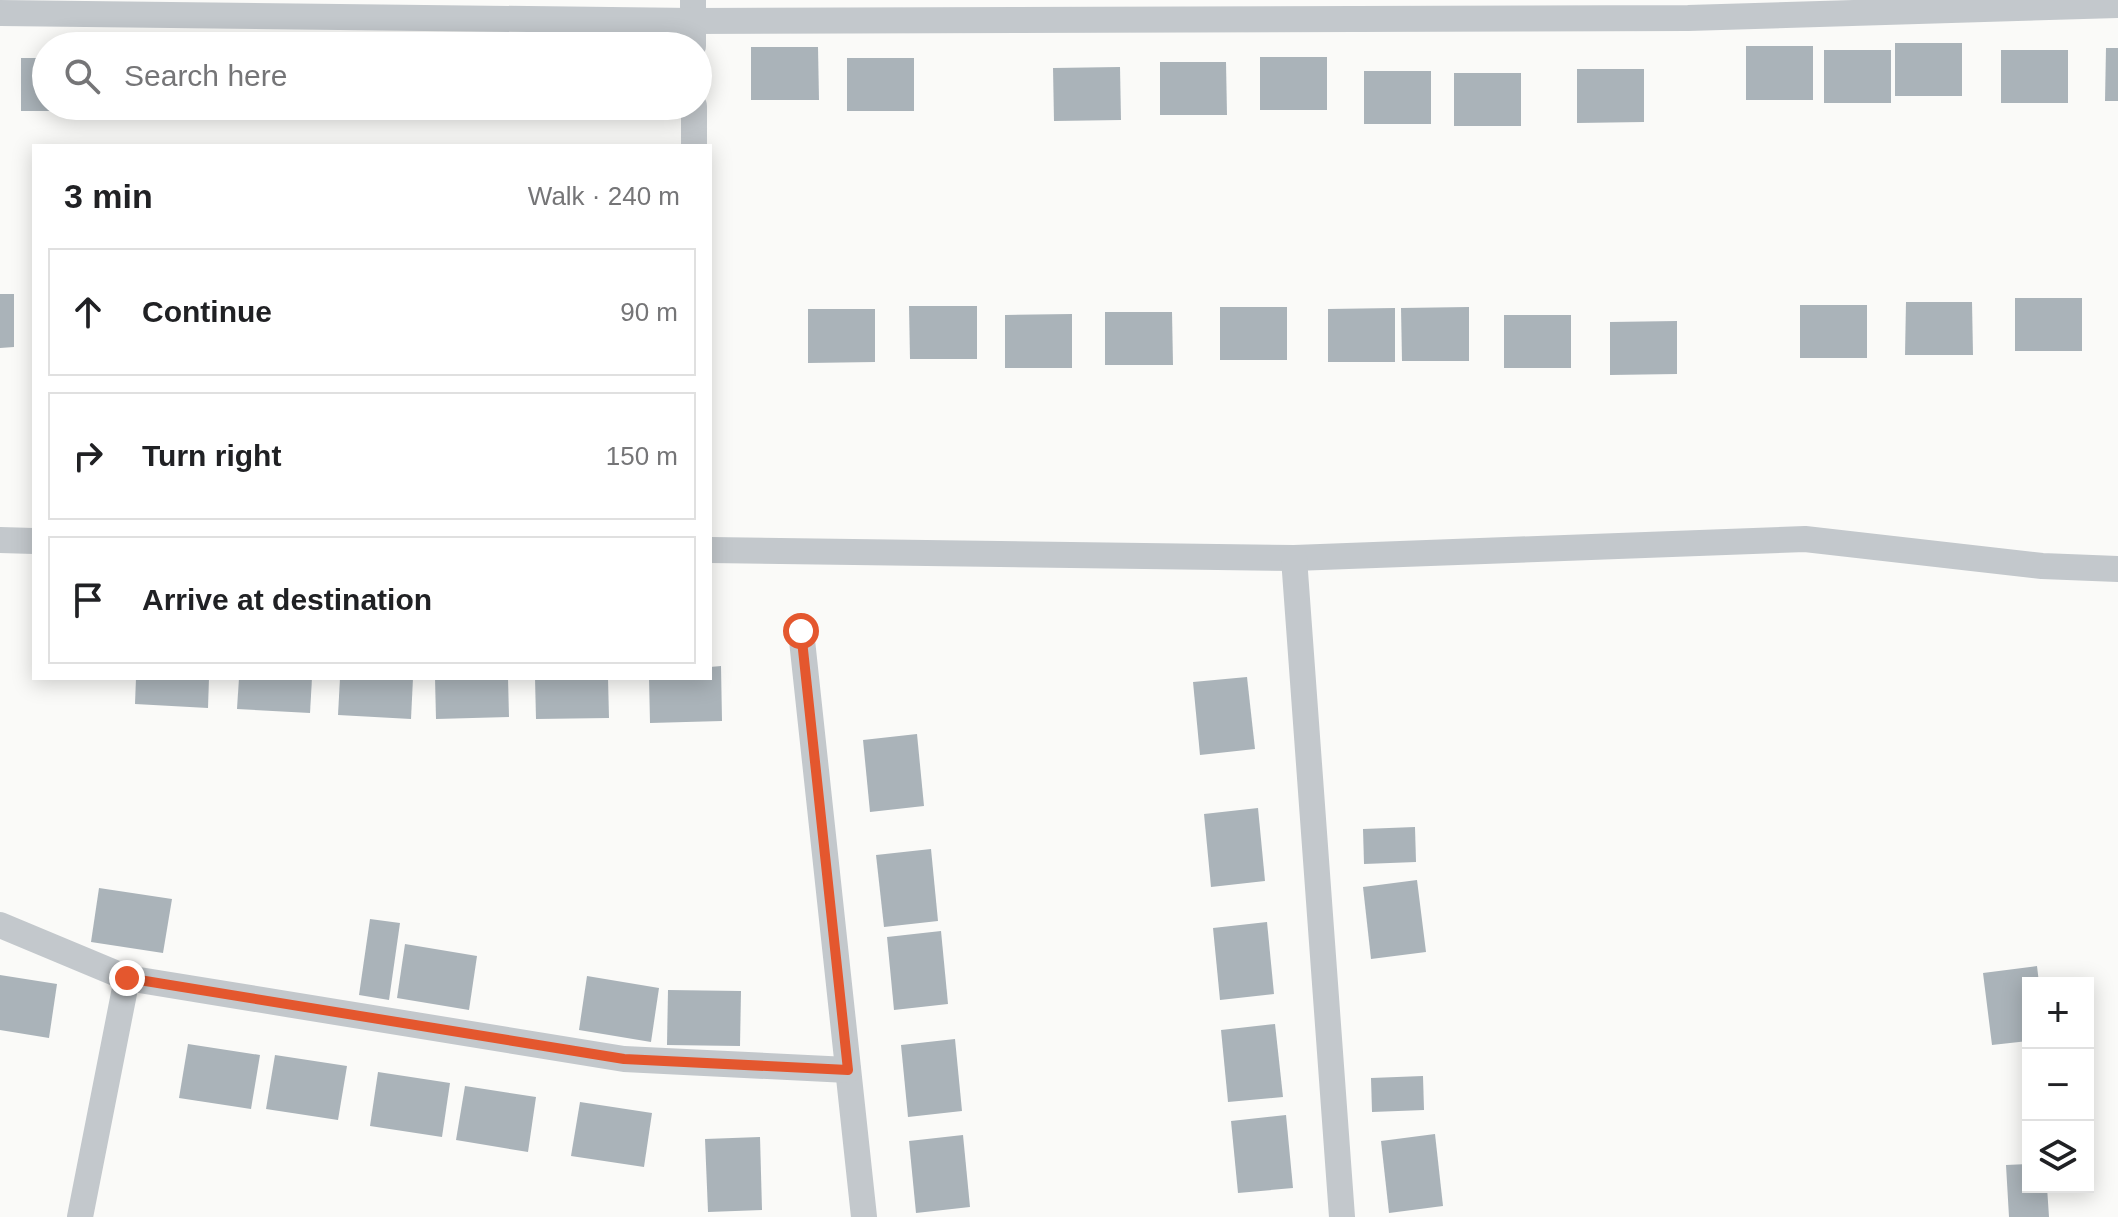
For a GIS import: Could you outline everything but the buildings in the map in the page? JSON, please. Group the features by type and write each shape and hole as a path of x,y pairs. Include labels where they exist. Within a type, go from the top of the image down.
{"street":[{"path":"0,13 693,22 1688,18 2118,5"},
{"path":"694,120 694,144"},
{"path":"712,550 1294,558 1805,539 2042,566 2118,569"},
{"path":"0,540 32,541"},
{"path":"1294,558 1342,1217"},
{"path":"801,631 864,1217"},
{"path":"0,925 127,978 624,1059 848,1070"},
{"path":"80,1217 127,978"}],"route":[{"path":"127,978 624,1059 848,1070 801,631"}]}
